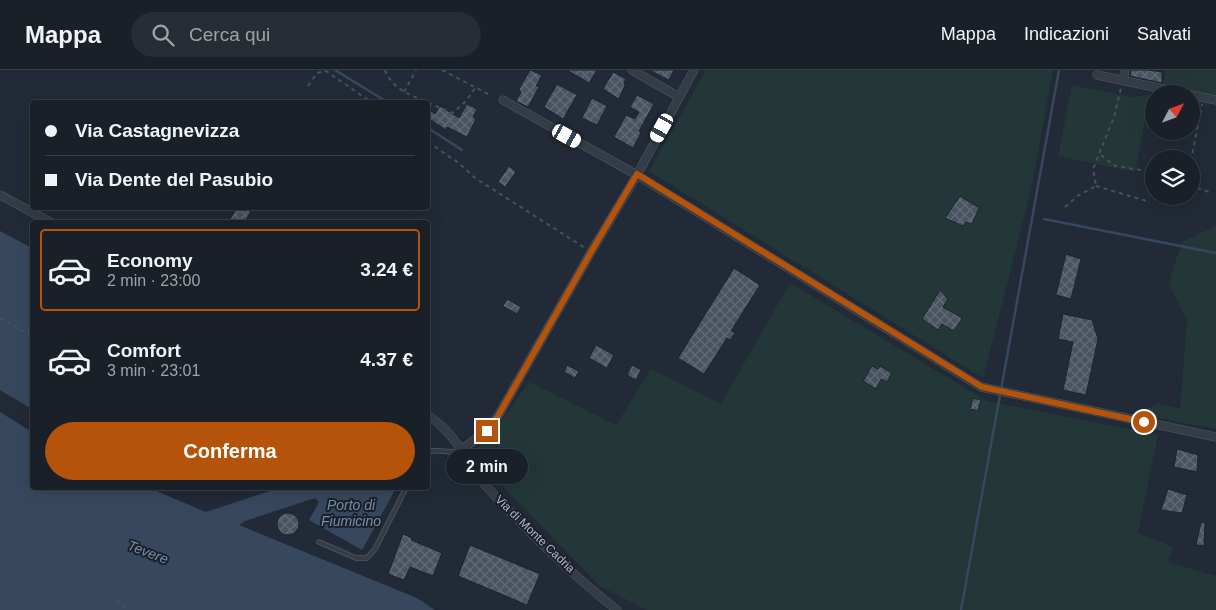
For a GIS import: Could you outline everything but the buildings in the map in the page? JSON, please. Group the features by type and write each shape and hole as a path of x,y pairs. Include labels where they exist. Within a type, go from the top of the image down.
{"street":[{"path":"632,70 679,97"},
{"path":"461,450 487,431 498,416 637,174 694,70"},
{"path":"1123,81 1125,70"},
{"path":"1096,75 1145,85"},
{"path":"1200,96 1216,100"},
{"path":"503,100 637,174 982,387 1216,437"},
{"path":"0,195 46,220"},
{"name":"Via di Monte Cadria","path":"430,417 452,436 475,474 510,511 562,562 617,610"}],"lane":[{"path":"430,451 435,450 453,453 461,450"},
{"path":"319,542 356,558 367,558 375,550 405,490"}],"path":[{"path":"385,70 387,77 399,89 421,100"},
{"path":"404,92 416,70"},
{"path":"442,70 492,96"},
{"path":"308,86 318,73 326,71 368,100"},
{"path":"1096,186 1093,169 1114,117 1123,81"},
{"path":"430,104 452,113 466,101 476,87"},
{"path":"1193,150 1204,97"},
{"path":"430,143 460,164 475,178 591,252"},
{"path":"1100,154 1115,166 1145,171"},
{"path":"1065,207 1079,195 1096,186 1145,201"},
{"path":"1200,189 1212,193"},
{"path":"0,318 30,335"},
{"path":"116,600 129,610"}],"shaded area":[{"path":"706,70 1053,70 1031,191 983,378 649,171"},
{"path":"1166,70 1216,70 1216,98 1200,95 1200,85 1163,85"},
{"path":"1072,85 1131,97 1145,96 1145,121 1135,172 1058,156"},
{"path":"1216,226 1216,429 1137,414 1158,403 1180,409 1187,320 1169,284 1175,262 1184,241"},
{"path":"790,283 987,401 1158,435 1138,533 1173,547 1168,562 1216,576 1216,610 647,610 600,586 473,456 477,449 493,433 529,382 616,425 651,369 721,404"}],"water":[{"path":"0,231 30,247 30,408 0,390"},
{"path":"0,412 30,431 30,490 154,490 206,512 273,490 395,490 362,550 309,520 319,502 315,498 245,521 239,525 417,598 435,610 0,610"}],"waterway":[{"path":"335,70 384,100"},
{"path":"961,610 1059,70"},
{"path":"430,129 462,150"},
{"path":"1044,219 1216,253"}],"route":[{"path":"487,431 498,416 637,174 982,387 1144,422"}],"water label":[{"name":"Porto di Fiumicino","path":"351,514"},
{"name":"Tevere","path":"148,552"}]}
